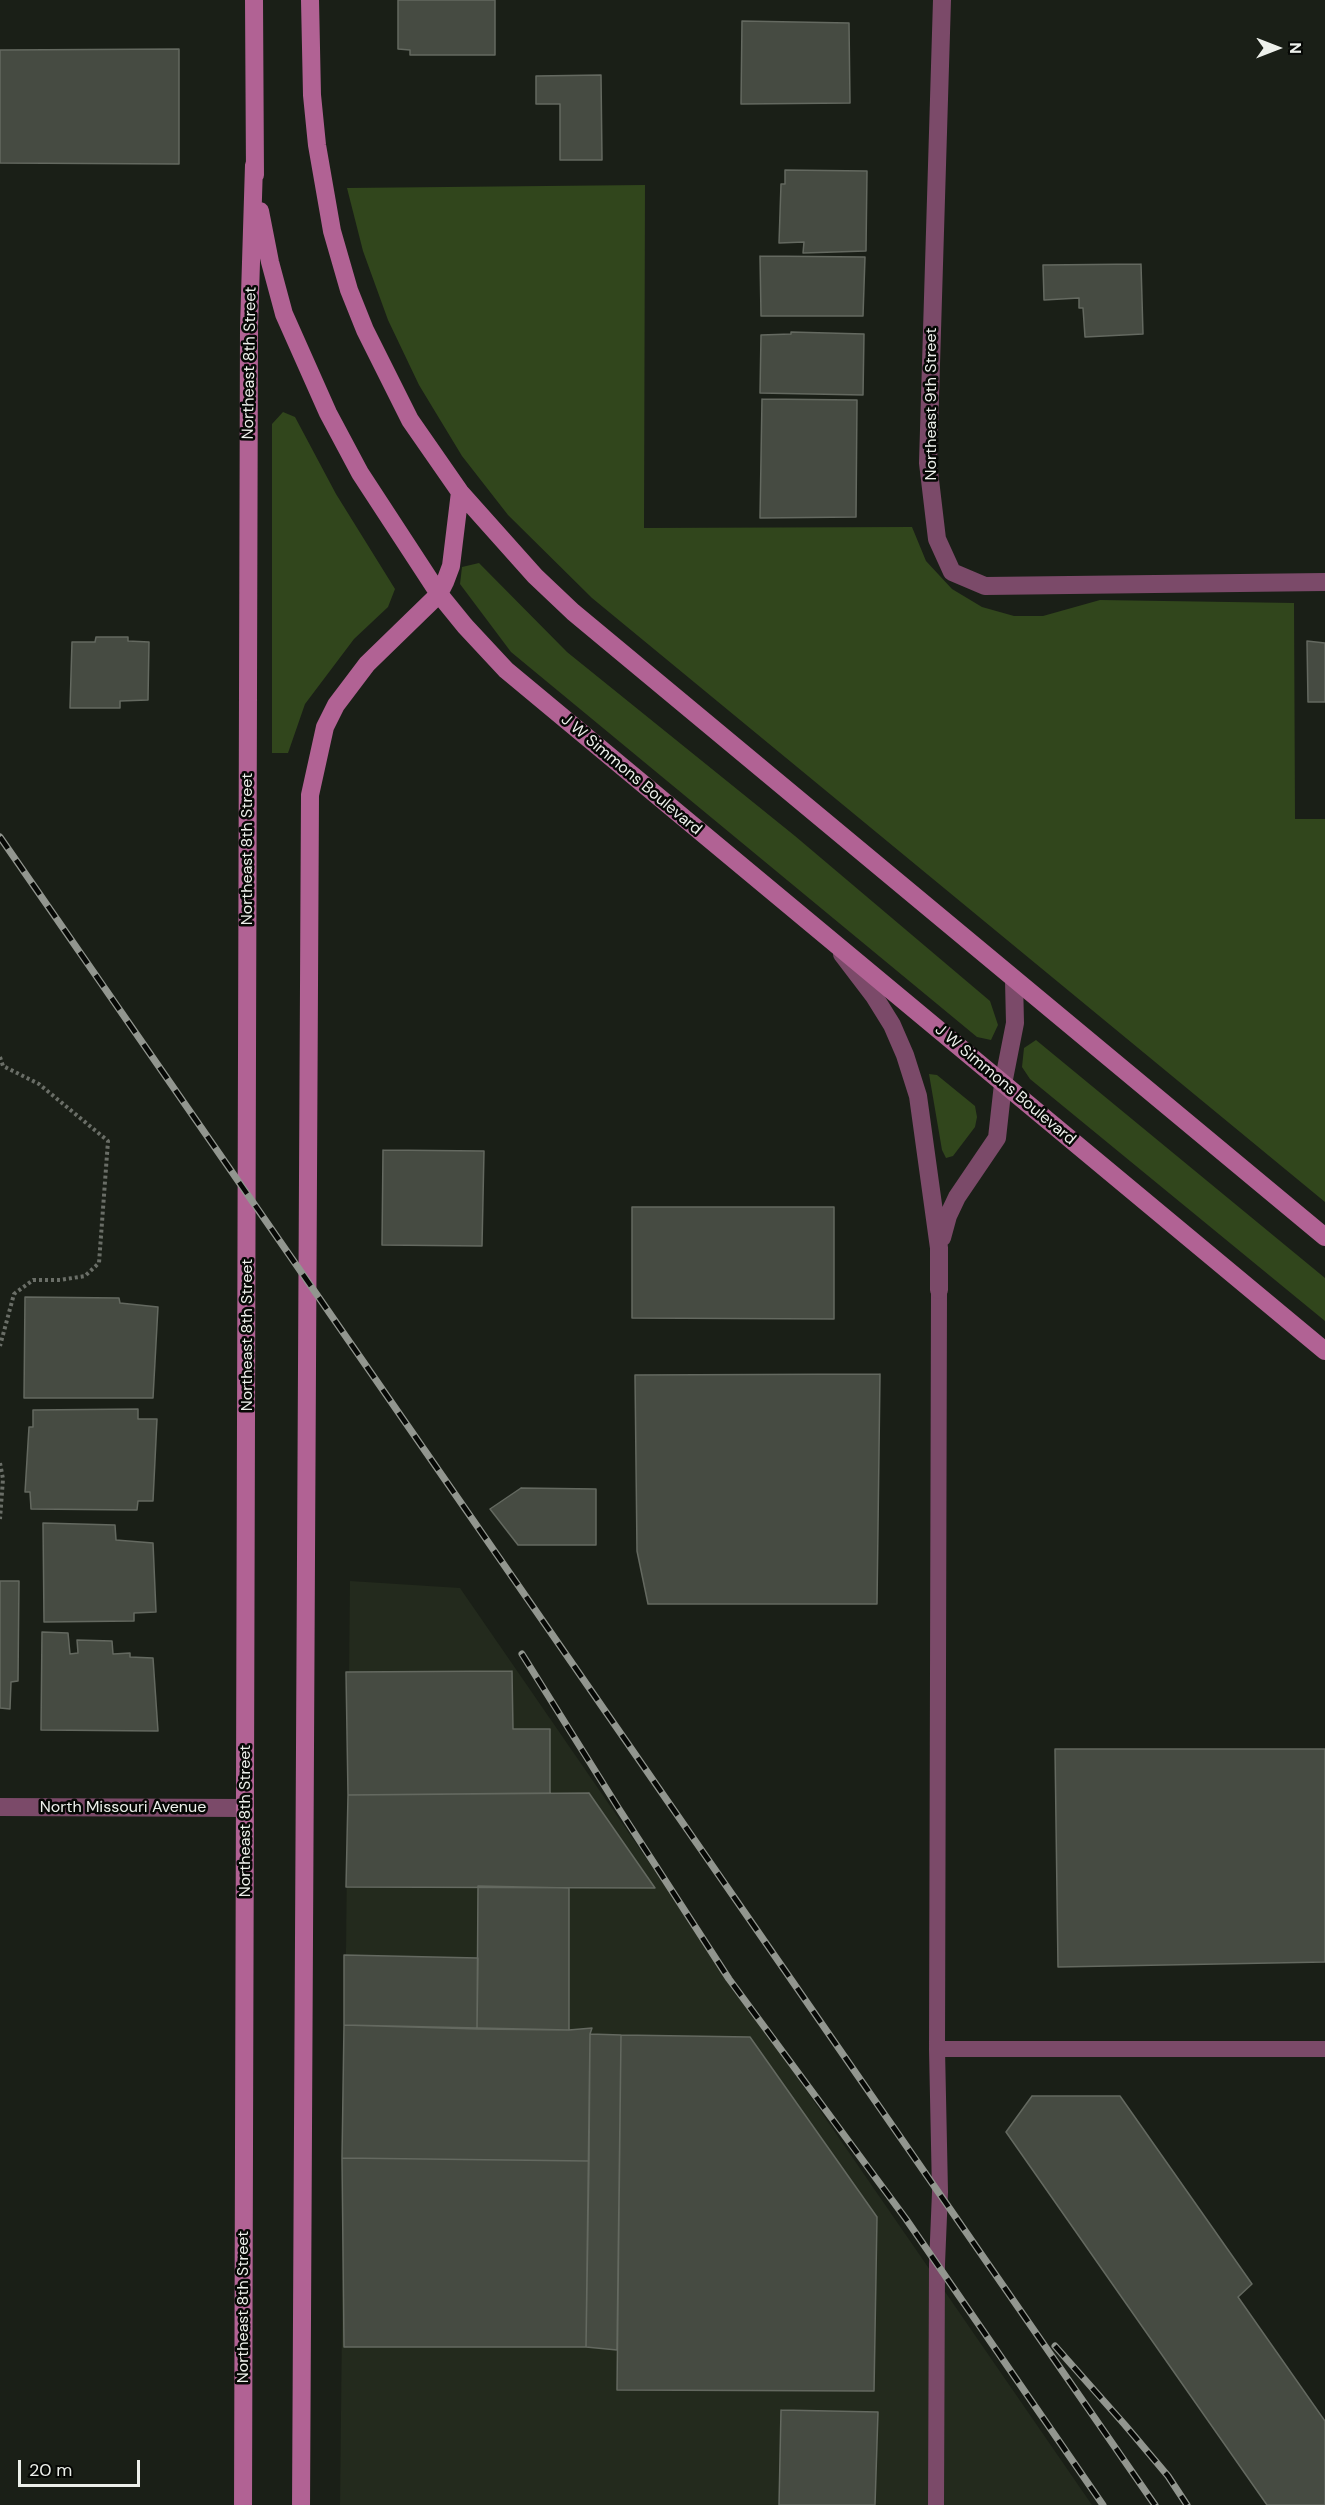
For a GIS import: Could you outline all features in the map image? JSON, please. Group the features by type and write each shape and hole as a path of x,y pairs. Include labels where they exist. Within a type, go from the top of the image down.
{"street":[{"name":"J W Simmons Boulevard","path":"254,0 254,165 270,262 285,314 328,413 360,473 439,594 506,670 1325,1351"},
{"path":"310,0 312,95 317,145 332,231 349,290 365,330 410,420 459,492 535,576 573,612 1325,1237"},
{"name":"Northeast 9th Street","path":"942,0 928,463 937,539 952,572 984,586 1325,582"},
{"name":"Northeast 8th Street","path":"243,2505 249,327 254,165"},
{"path":"301,2505 310,795 325,727 342,696 367,664 439,594 451,566 459,492"},
{"path":"832,941 874,996 892,1025 905,1055 918,1096 939,1248 939,1290"},
{"path":"939,1248 948,1216 957,1197 997,1138 1003,1084 1016,1023 1014,980"},
{"name":"North Missouri Avenue","path":"0,1808 245,1808"}],"lane":[{"path":"936,2505 937,2264 940,2192 937,2049 939,1290"},
{"path":"937,2049 1325,2049"}],"path":[{"path":"0,1057 3,1066 39,1084 108,1141 99,1263 85,1276 60,1280 33,1280 14,1293 0,1346"},
{"path":"0,1463 3,1479 0,1519"}],"shaded area":[{"path":"350,1581 460,1588 1092,2505 340,2505"}],"green space":[{"path":"645,185 644,528 912,527 926,561 952,589 982,607 1014,616 1043,616 1100,600 1294,603 1295,819 1325,819 1325,1202 592,598 508,515 462,456 419,385 388,320 363,251 347,188"},
{"path":"283,412 295,417 336,494 395,589 388,607 354,639 305,704 288,753 272,753 272,424"},
{"path":"479,563 567,652 795,836 990,1001 998,1025 991,1040 977,1037 511,652 460,584 462,567"},
{"path":"1036,1040 1325,1278 1325,1321 1030,1079 1022,1067 1024,1048"},
{"path":"929,1074 937,1075 975,1106 977,1117 975,1127 953,1156 946,1158 942,1150"}],"building":[{"path":"398,0 495,0 495,55 410,55 410,50 398,49"},
{"path":"742,21 849,23 850,103 741,104"},
{"path":"179,49 179,164 0,163 0,50"},
{"path":"601,75 602,160 560,160 560,104 536,104 536,76"},
{"path":"785,170 867,171 866,251 803,253 804,242 779,243 781,184 785,184"},
{"path":"760,256 865,257 863,316 761,316"},
{"path":"1141,264 1143,334 1085,337 1083,308 1079,308 1079,298 1044,300 1043,265"},
{"path":"791,332 864,334 863,395 760,393 761,335 791,334"},
{"path":"762,399 857,400 856,517 760,518"},
{"path":"96,637 128,637 128,641 149,642 148,700 120,701 120,708 70,708 72,642 95,642"},
{"path":"1307,641 1325,643 1325,702 1308,702"},
{"path":"383,1150 484,1151 482,1246 382,1245"},
{"path":"632,1207 834,1207 834,1319 632,1318"},
{"path":"25,1297 119,1298 120,1303 158,1307 153,1398 24,1398"},
{"path":"880,1374 877,1604 648,1604 637,1551 635,1375"},
{"path":"138,1409 138,1419 157,1419 153,1501 138,1501 137,1510 31,1509 30,1492 25,1492 29,1427 33,1427 33,1410"},
{"path":"521,1488 596,1489 596,1545 518,1545 490,1509"},
{"path":"43,1523 115,1525 116,1540 153,1543 156,1612 134,1613 134,1621 44,1622"},
{"path":"0,1581 19,1581 18,1681 11,1682 10,1709 0,1708"},
{"path":"42,1632 68,1633 70,1654 78,1653 77,1640 112,1641 113,1654 130,1653 130,1657 153,1658 158,1731 41,1730"},
{"path":"512,1671 513,1729 550,1729 550,1793 348,1795 346,1672"},
{"path":"1055,1749 1325,1749 1325,1962 1058,1967"},
{"path":"589,1793 655,1888 346,1887 348,1795"},
{"path":"478,1886 569,1888 569,2030 477,2029"},
{"path":"344,1955 478,1958 477,2029 344,2025"},
{"path":"344,2025 569,2030 592,2028 590,2034 589,2161 342,2158"},
{"path":"590,2034 621,2035 617,2350 586,2347"},
{"path":"621,2035 750,2037 877,2217 874,2391 617,2390"},
{"path":"1032,2096 1120,2096 1252,2284 1238,2297 1325,2421 1325,2505 1267,2505 1006,2132"},
{"path":"342,2158 589,2161 586,2347 344,2347"},
{"path":"781,2410 878,2412 875,2505 779,2505"}],"railway":[{"path":"0,837 1155,2505"},
{"path":"522,1654 729,1979 906,2219 1103,2505"},
{"path":"1055,2346 1168,2476 1187,2505"}]}
